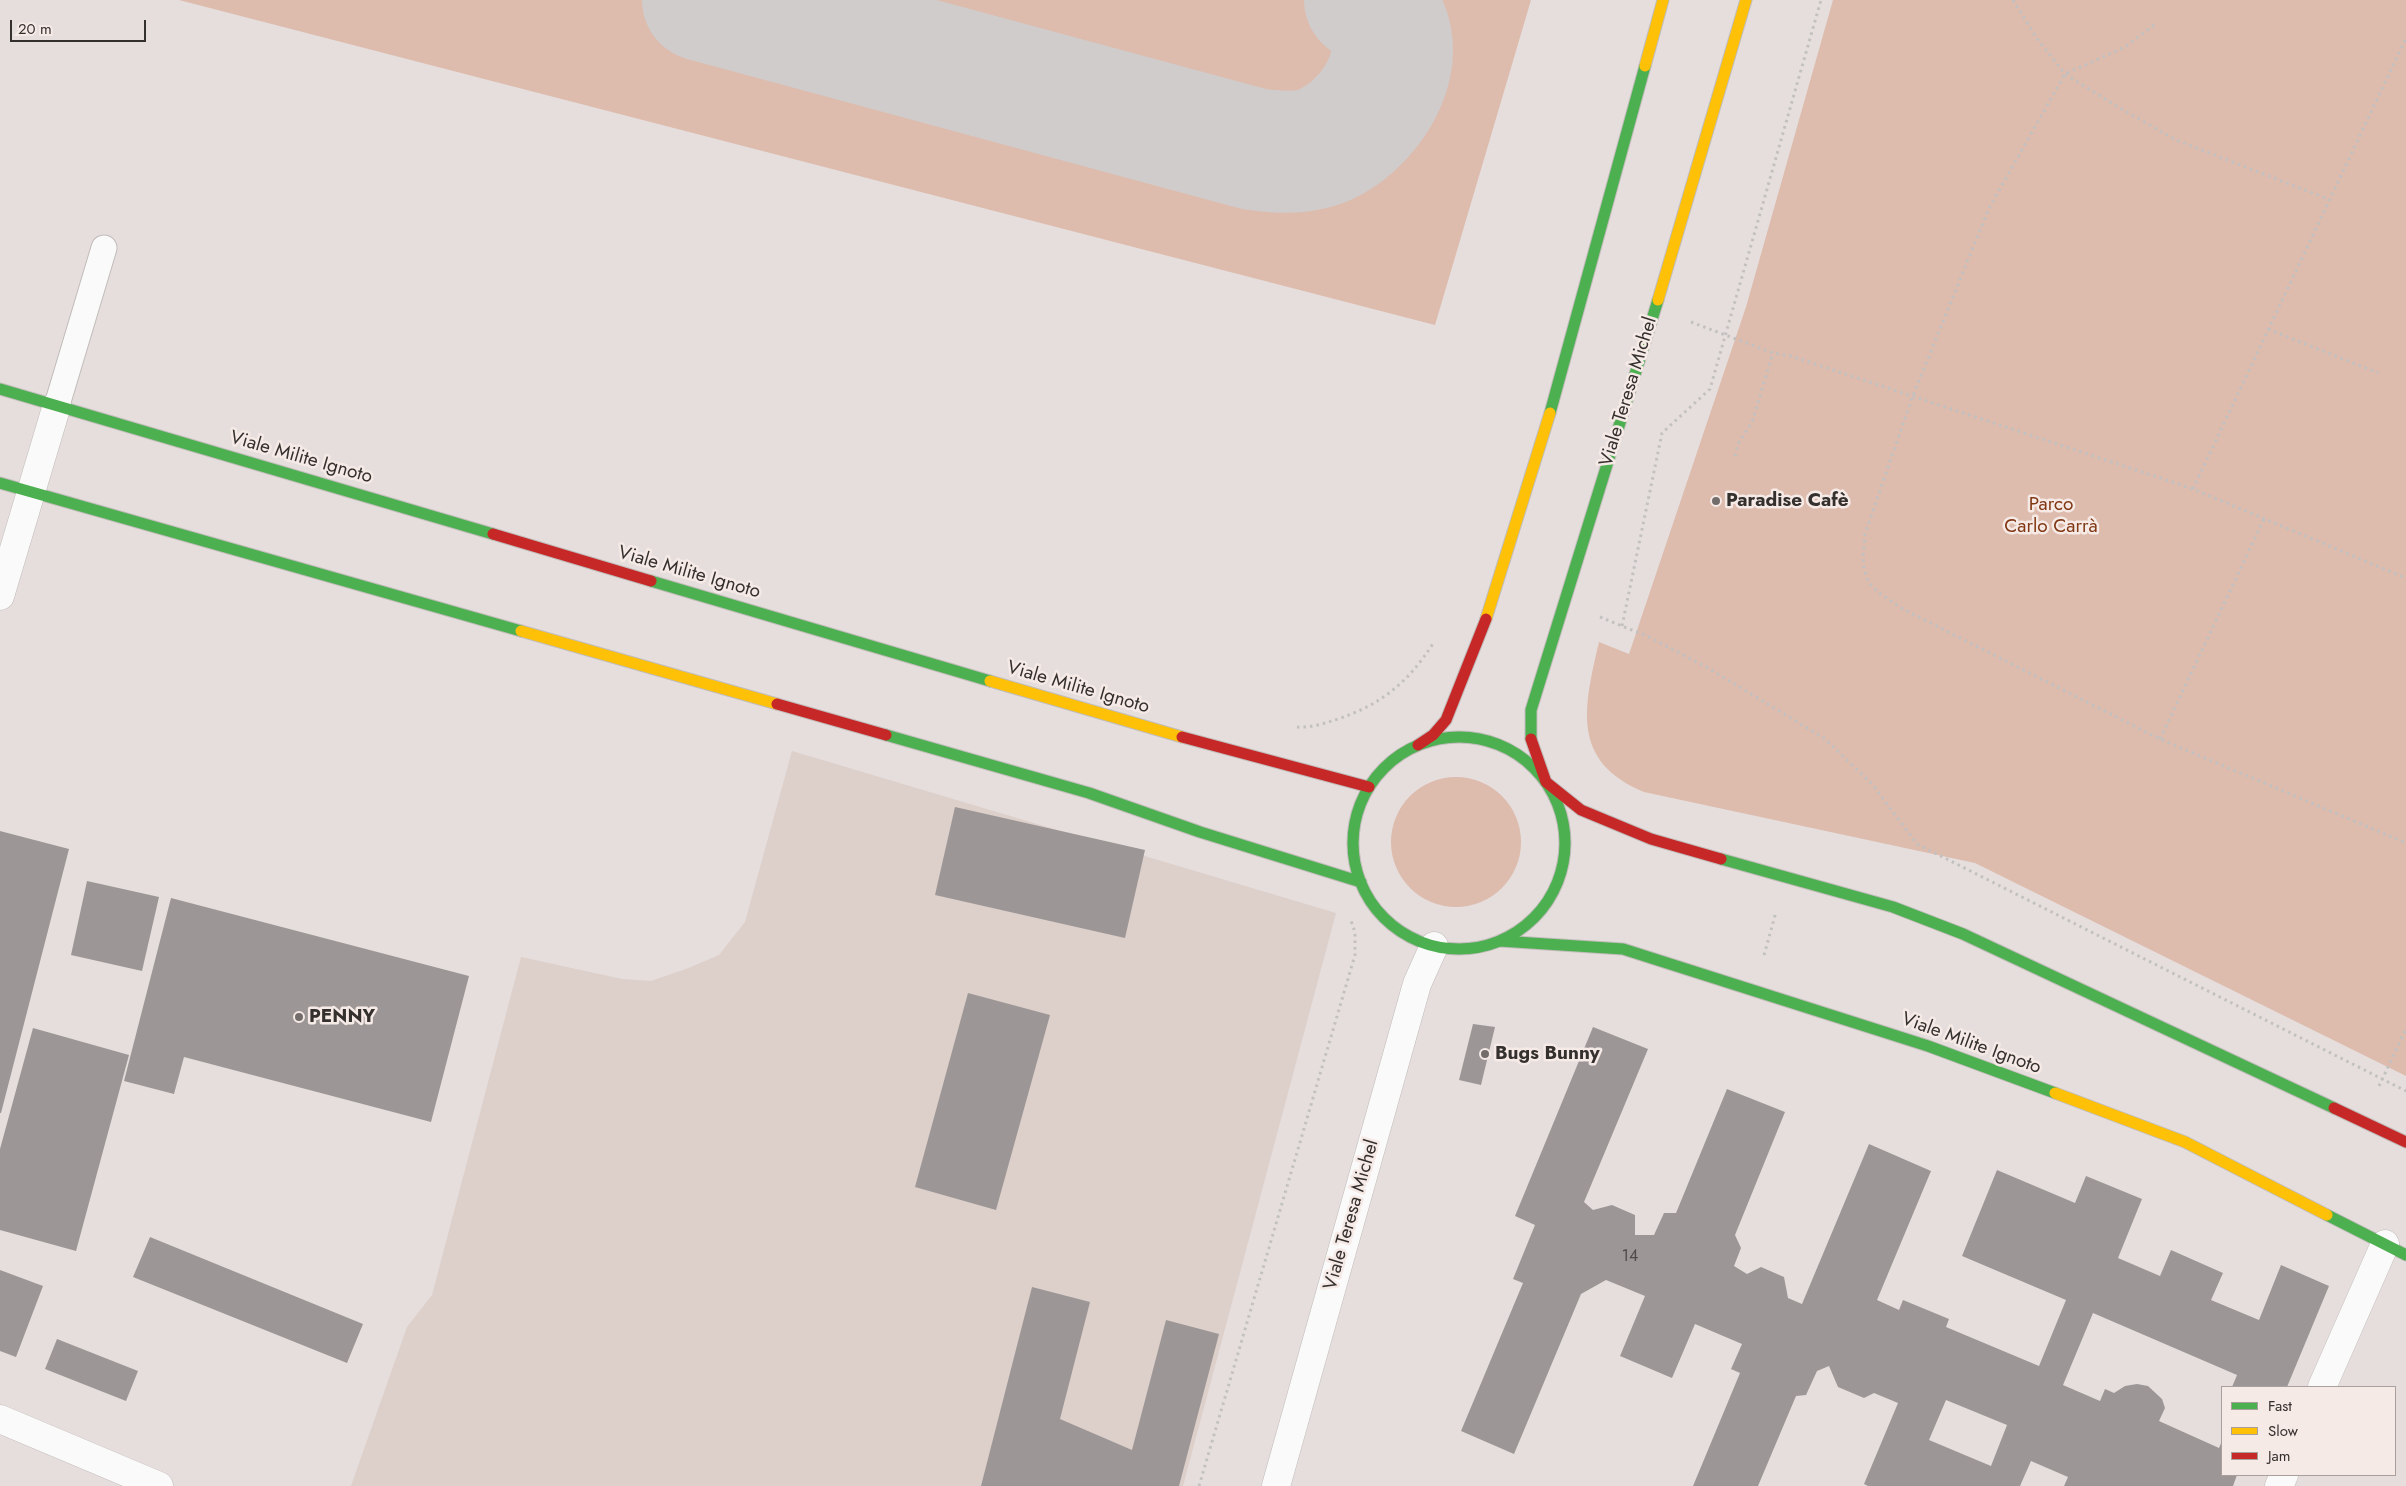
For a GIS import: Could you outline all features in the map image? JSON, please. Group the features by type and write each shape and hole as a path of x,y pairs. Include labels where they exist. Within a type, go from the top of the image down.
{"main road":[{"path":"1546,782 1557,802 1564,828 1564,856 1560,878 1550,898 1536,916 1520,930 1500,941 1474,948 1434,946 1411,938 1391,924 1374,906 1361,882 1354,856 1354,829 1361,803 1370,788 1391,762 1433,735 1446,720 1491,607 1548,419 1663,0"},
{"name":"Viale Teresa Michel","path":"1546,782 1531,743 1530,710 1691,193 1746,0"},
{"name":"Viale Milite Ignoto","path":"0,388 1212,746 1370,788"},
{"path":"0,483 1089,793 1200,832 1361,882"},
{"path":"1418,745 1454,737 1489,741 1520,757 1576,807 1625,830 1893,907 1963,934 2406,1142"},
{"name":"Viale Milite Ignoto","path":"1500,941 1623,949 1928,1046 2185,1142 2395,1249"}],"street":[{"path":"0,596 57,405"},
{"name":"Viale Teresa Michel","path":"1276,1486 1416,984 1434,946"},
{"path":"2323,1386 2395,1249"},
{"path":"0,1419 159,1486"}],"lane":[{"path":"57,405 104,248"}],"path":[{"path":"1622,626 1662,433 1710,389 1821,0"},
{"path":"2013,0 2038,40 2065,74 2112,104 2176,140 2328,199"},
{"path":"2154,25 2124,47 2065,74 1989,208 1912,398 1865,534 1864,569 1869,583 1879,593 1903,609 2160,739 2406,843"},
{"path":"2193,489 2328,199 2406,38"},
{"path":"1655,309 1773,353 1791,356 1912,398 2193,489 2406,578"},
{"path":"2268,330 2378,373"},
{"path":"1735,456 1738,444 1752,422 1773,353"},
{"path":"2160,739 2264,519"},
{"path":"1596,615 1649,637 1708,668 1824,738 1872,784 1917,844 2406,1091"},
{"path":"1291,726 1300,728 1323,724 1356,713 1389,695 1419,666 1437,637"},
{"path":"1762,962 1778,905"},
{"path":"1199,1486 1355,955 1355,932 1349,916"},
{"path":"2362,1120 2406,1029"}],"shaded area":[{"path":"792,751 1336,913 1183,1486 351,1486 407,1327 432,1295 521,957 622,979 651,981 719,955 745,922"}],"green space":[{"path":"179,0 1531,0 1435,325"},
{"name":"Parco Carlo Carrà","path":"1833,0 2406,0 2406,1076 1975,863 1644,792 1620,779 1604,765 1593,748 1588,730 1587,710 1589,688 1599,642 1629,654 1746,307"},
{"path":"1456,777 1481,782 1502,796 1516,817 1521,842 1516,867 1502,888 1481,902 1456,907 1431,902 1410,888 1396,867 1391,842 1396,817 1410,796 1431,782"}],"building":[{"path":"955,807 1145,850 1125,938 935,895"},
{"path":"0,831 69,849 1,1113 0,1113"},
{"path":"87,881 159,897 142,971 71,955"},
{"name":"PENNY","path":"171,898 469,976 431,1122 184,1057 174,1094 124,1081"},
{"path":"968,993 1050,1015 996,1210 915,1187"},
{"path":"1473,1024 1495,1027 1481,1085 1459,1080"},
{"path":"1593,1027 1648,1049 1584,1202 1593,1210 1612,1205 1635,1215 1635,1235 1654,1235 1664,1213 1676,1213 1727,1089 1785,1112 1735,1235 1741,1248 1734,1266 1747,1274 1761,1267 1784,1277 1788,1298 1802,1304 1869,1144 1931,1171 1877,1300 1899,1310 1903,1300 1949,1319 1946,1327 2039,1366 2066,1300 1962,1256 1997,1170 2075,1203 2086,1176 2142,1199 2118,1258 2160,1276 2171,1250 2223,1273 2211,1300 2259,1320 2281,1265 2329,1286 2287,1386 2232,1386 2237,1375 2093,1313 2063,1385 2100,1401 2105,1389 2114,1393 2125,1386 2137,1384 2148,1386 2162,1399 2165,1408 2159,1421 2219,1448 2221,1443 2221,1476 2237,1476 2233,1486 2064,1486 2068,1477 2031,1461 2020,1486 1868,1486 1864,1484 1898,1403 1874,1393 1864,1398 1838,1387 1829,1366 1817,1371 1806,1395 1796,1396 1758,1486 1693,1486 1740,1373 1731,1369 1742,1344 1695,1324 1672,1378 1620,1356 1645,1296 1606,1280 1581,1294 1514,1454 1461,1431 1523,1283 1513,1279 1535,1225 1515,1216","holes":["1946,1400 2007,1425 1991,1466 1929,1440"]},
{"path":"33,1028 129,1055 76,1251 0,1230 0,1149"},
{"path":"150,1237 363,1324 347,1363 133,1277"},
{"path":"0,1270 43,1286 16,1357 0,1351"},
{"path":"1032,1287 1090,1302 1060,1419 1132,1450 1166,1320 1219,1334 1179,1486 981,1486"},
{"path":"57,1339 138,1371 126,1401 45,1369"}],"taxiway":[{"path":"703,0 1254,149 1286,152 1303,151 1319,147 1339,137 1358,121 1374,103 1385,82 1391,60 1391,38 1383,18 1365,0"}],"traffic: fast":[{"path":"1550,413 1645,66"},
{"path":"1531,739 1531,710 1658,300"},
{"path":"0,389 493,534"},
{"path":"0,483 521,631"},
{"path":"651,581 990,681"},
{"path":"886,735 1089,793 1200,832 1361,882"},
{"path":"1459,737 1480,739 1499,745 1518,755 1534,768 1547,784 1557,803 1563,822 1565,843 1563,864 1557,883 1547,902 1534,918 1518,931 1499,941 1480,947 1459,949 1438,947 1419,941 1400,931 1384,918 1371,902 1361,883 1355,864 1353,843 1355,822 1361,803 1371,784 1384,768 1400,755 1419,745 1438,739 1459,737"},
{"path":"1721,859 1893,907 1963,934 2334,1108"},
{"path":"1500,941 1623,949 1928,1046 2055,1093"},
{"path":"2327,1215 2406,1255"}],"traffic: slow":[{"path":"1645,66 1663,0"},
{"path":"1658,300 1746,0"},
{"path":"1486,619 1550,413"},
{"path":"521,631 777,704"},
{"path":"990,681 1182,737"},
{"path":"2055,1093 2185,1142 2327,1215"}],"traffic: jam":[{"path":"493,534 651,581"},
{"path":"1418,745 1433,735 1446,720 1486,619"},
{"path":"777,704 886,735"},
{"path":"1182,737 1369,787"},
{"path":"1531,739 1546,782 1581,810 1651,839 1721,859"},
{"path":"2334,1108 2406,1142"}],"place":[{"name":"Paradise Cafè","path":"1716,501"},
{"name":"PENNY","path":"299,1017"},
{"name":"Bugs Bunny","path":"1485,1054"}]}
